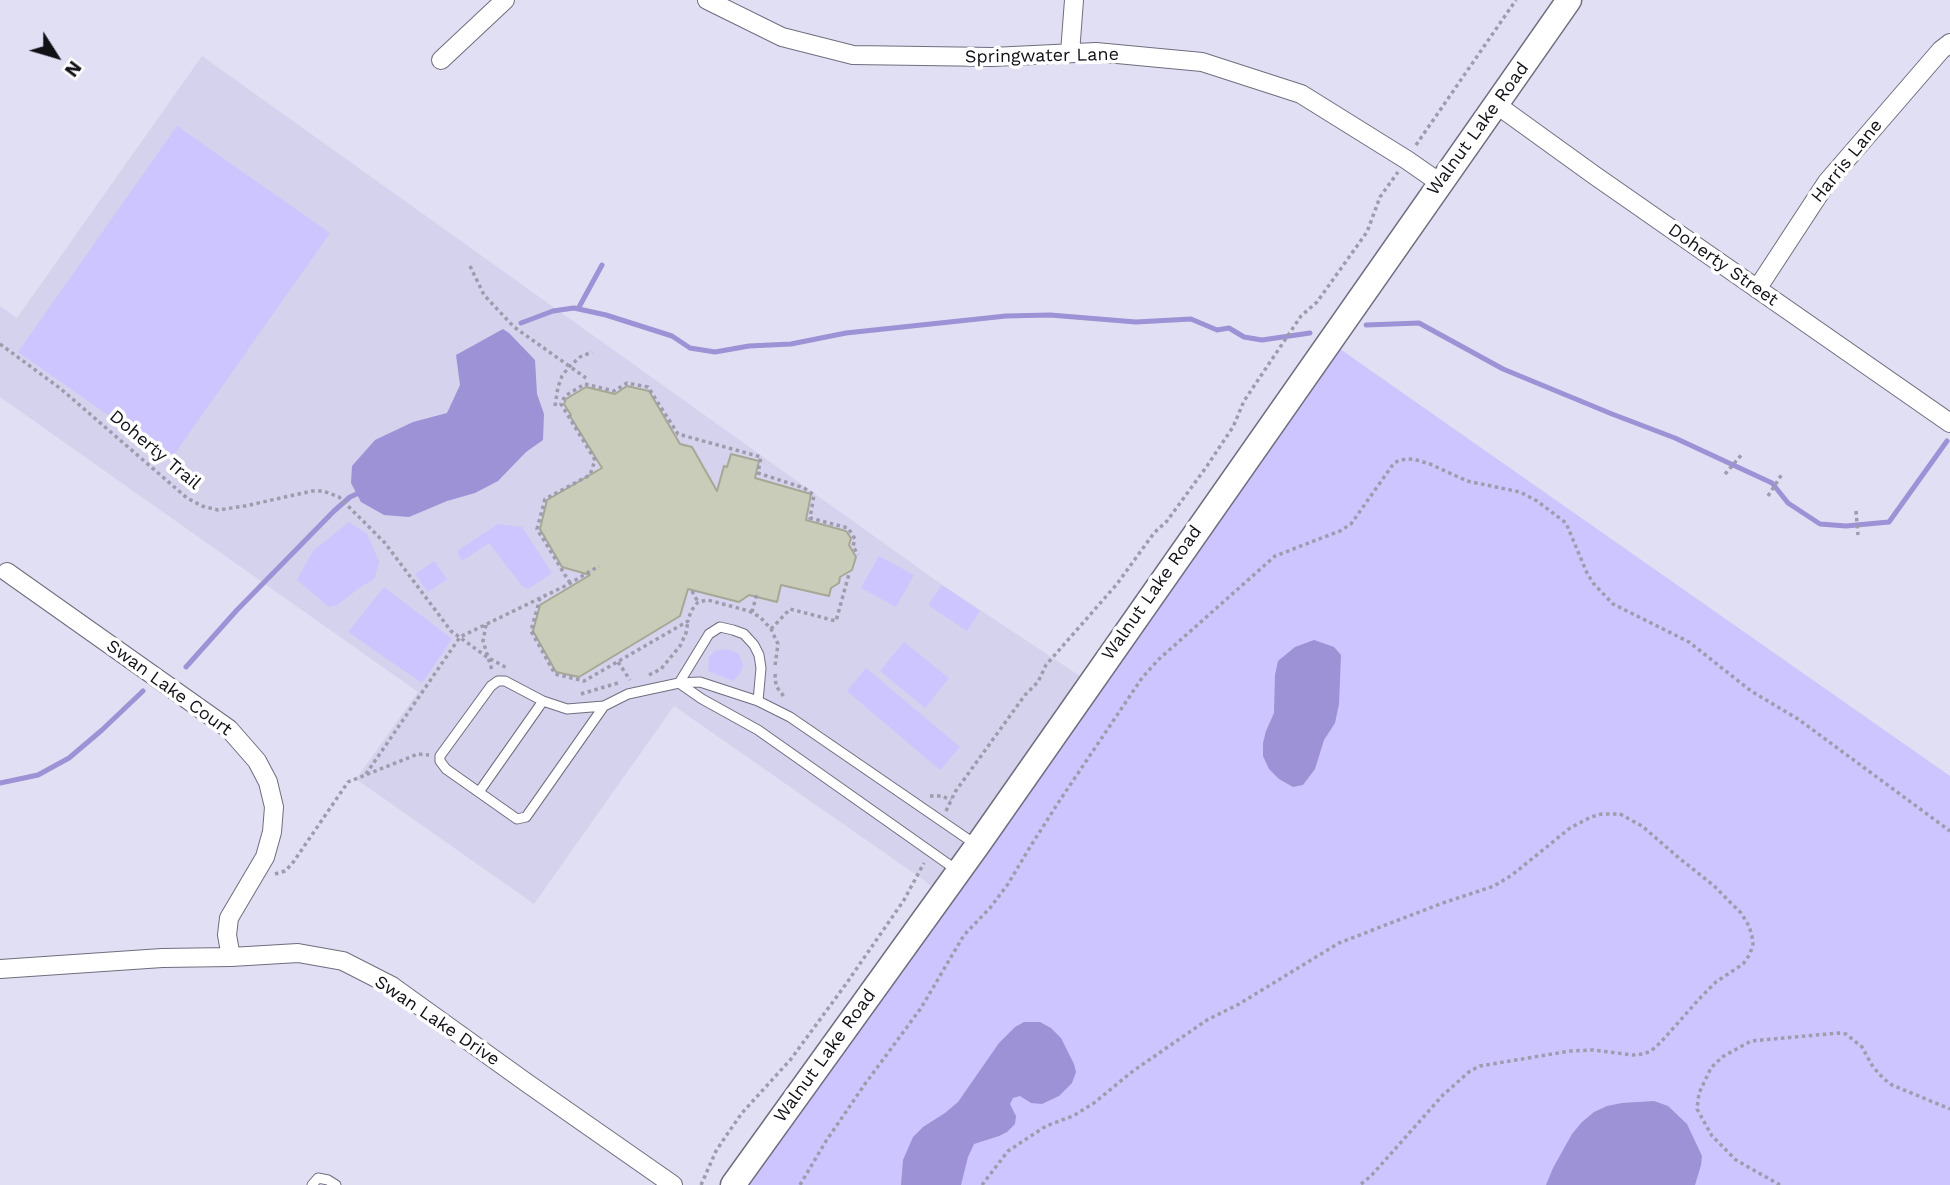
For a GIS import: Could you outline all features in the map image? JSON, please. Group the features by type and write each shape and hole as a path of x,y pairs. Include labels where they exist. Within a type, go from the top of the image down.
{"street":[{"path":"441,60 505,0"},
{"name":"Springwater Lane","path":"707,0 782,37 853,55 992,57 1096,52 1202,62 1301,94 1440,183"},
{"path":"1070,53 1074,0"},
{"name":"Walnut Lake Road","path":"733,1185 977,846 1569,0"},
{"name":"Harris Lane","path":"1757,289 1826,182 1950,43"},
{"name":"Doherty Street","path":"1497,105 1950,423"},
{"name":"Swan Lake Court","path":"8,572 229,729 257,761 268,782 274,807 272,832 265,857 229,918 227,935 231,957"},
{"name":"Swan Lake Drive","path":"0,969 162,958 298,953 343,961 392,986 673,1185"}],"lane":[{"path":"679,683 709,634 720,627 744,634 754,645 761,668 758,701"},
{"path":"604,706 526,817 517,819 446,769 440,761 440,756 496,682 505,681 543,701 567,709 604,706 628,694 679,683 700,682 758,701 790,717 977,846"},
{"path":"679,683 758,730 958,871"},
{"path":"479,792 543,701"},
{"path":"312,1185 318,1178 336,1185"}],"path":[{"path":"470,266 484,295 514,327 586,378"},
{"path":"941,822 956,792 1025,695 1038,682 1046,665 1116,584 1207,466 1233,427 1244,401 1301,316"},
{"name":"Doherty Trail","path":"0,344 61,389 187,498 202,506 218,510 312,491 323,491 339,497 385,543 452,631 510,670"},
{"path":"555,406 562,376 580,357 592,352"},
{"path":"570,583 537,529 545,499 590,475 595,460 561,404 565,396 585,384 614,391 627,383 648,387 678,434 761,457 758,473 804,488 814,495 810,518 848,528 855,539 853,546 858,555"},
{"path":"1725,474 1743,453"},
{"path":"800,1185 826,1141 921,1008 964,935 1009,884 1052,811 1142,678 1158,660 1275,556 1340,531 1351,524 1394,463 1400,460 1413,459 1430,464 1467,481 1520,492 1537,501 1566,523 1587,573 1613,604 1689,642 1744,685 1798,719 1950,831"},
{"path":"1768,496 1782,474"},
{"path":"1856,512 1858,534"},
{"path":"366,774 460,637 599,566"},
{"path":"771,629 790,609 836,621 849,574"},
{"path":"692,591 698,602"},
{"path":"752,612 757,593"},
{"path":"576,695 661,669 680,646 688,621"},
{"path":"486,625 483,641 496,682"},
{"path":"618,662 629,680"},
{"path":"253,878 285,871 292,864 348,782 418,754 440,756"},
{"path":"982,1185 1008,1151 1046,1126 1073,1116 1094,1103 1133,1071 1207,1020 1239,1004 1339,943 1494,886 1580,821 1602,814 1620,814 1642,825 1713,885 1741,913 1752,936 1750,954 1743,964 1716,982 1651,1051 1633,1055 1593,1050 1570,1051 1480,1066 1443,1095 1360,1185"},
{"path":"701,1185 716,1151 735,1123 791,1059 904,900 929,849"},
{"path":"1780,1185 1736,1160 1712,1136 1698,1109 1699,1093 1711,1068 1722,1057 1751,1041 1846,1034 1862,1047 1884,1079 1950,1109"}],"shaded area":[{"path":"202,56 941,584 1089,682 940,894 674,706 534,904 356,779 418,692 0,397 0,306 17,318"},
{"path":"177,126 330,233 171,459 18,352"},
{"path":"503,329 535,360 537,394 544,414 543,440 526,452 498,481 475,493 409,517 384,515 361,502 351,483 352,466 375,440 413,422 447,413 460,385 456,355"},
{"path":"1330,342 1950,776 1950,1185 739,1185"},
{"path":"349,522 367,534 379,561 375,578 337,605 329,607 297,580 313,551"},
{"path":"498,524 522,527 552,573 528,589 523,587 489,543 462,561 457,551"},
{"path":"879,556 914,575 896,607 861,588"},
{"path":"434,561 447,579 428,592 415,574"},
{"path":"942,585 980,611 967,631 928,605"},
{"path":"384,587 452,639 422,683 348,632"},
{"path":"1314,640 1334,647 1341,655 1339,704 1335,723 1324,740 1315,769 1303,785 1293,787 1269,769 1263,756 1263,743 1274,713 1278,661 1295,647"},
{"path":"904,642 949,678 925,708 880,671"},
{"path":"726,649 738,653 743,664 741,672 733,681 708,671 709,657 715,651"},
{"path":"866,668 960,747 940,770 847,691"},
{"path":"1024,1022 1040,1022 1061,1038 1076,1072 1072,1083 1059,1096 1042,1104 1031,1103 1020,1096 1013,1098 1010,1104 1016,1116 1015,1124 999,1136 974,1144 961,1185 901,1185 903,1160 913,1137 958,1102 999,1043"},
{"path":"1654,1101 1668,1106 1687,1124 1702,1156 1695,1185 1546,1185 1572,1134 1594,1112 1622,1103"}],"building":[{"path":"627,386 649,391 680,444 692,447 717,491 724,466 727,467 731,454 759,461 755,478 811,494 806,520 846,531 851,538 849,545 856,557 852,570 840,577 839,583 831,588 829,596 781,585 777,602 749,595 739,602 688,589 680,616 579,677 556,672 533,631 540,605 590,575 562,567 540,529 547,500 602,468 570,416 564,404 566,399 586,387 615,394"}],"waterway":[{"path":"578,309 602,265"},
{"path":"521,323 553,311 574,308 672,336 690,348 715,352 749,346 791,344 846,333 1006,316 1050,315 1136,322 1191,319 1217,330 1229,328 1244,337 1262,340 1310,333"},
{"path":"1366,325 1419,323 1503,369 1675,438 1772,483 1788,503 1820,524 1846,526 1889,522 1947,441"},
{"path":"186,667 237,610 334,511 350,497 361,492"},
{"path":"0,783 38,775 69,758 143,691"}]}
